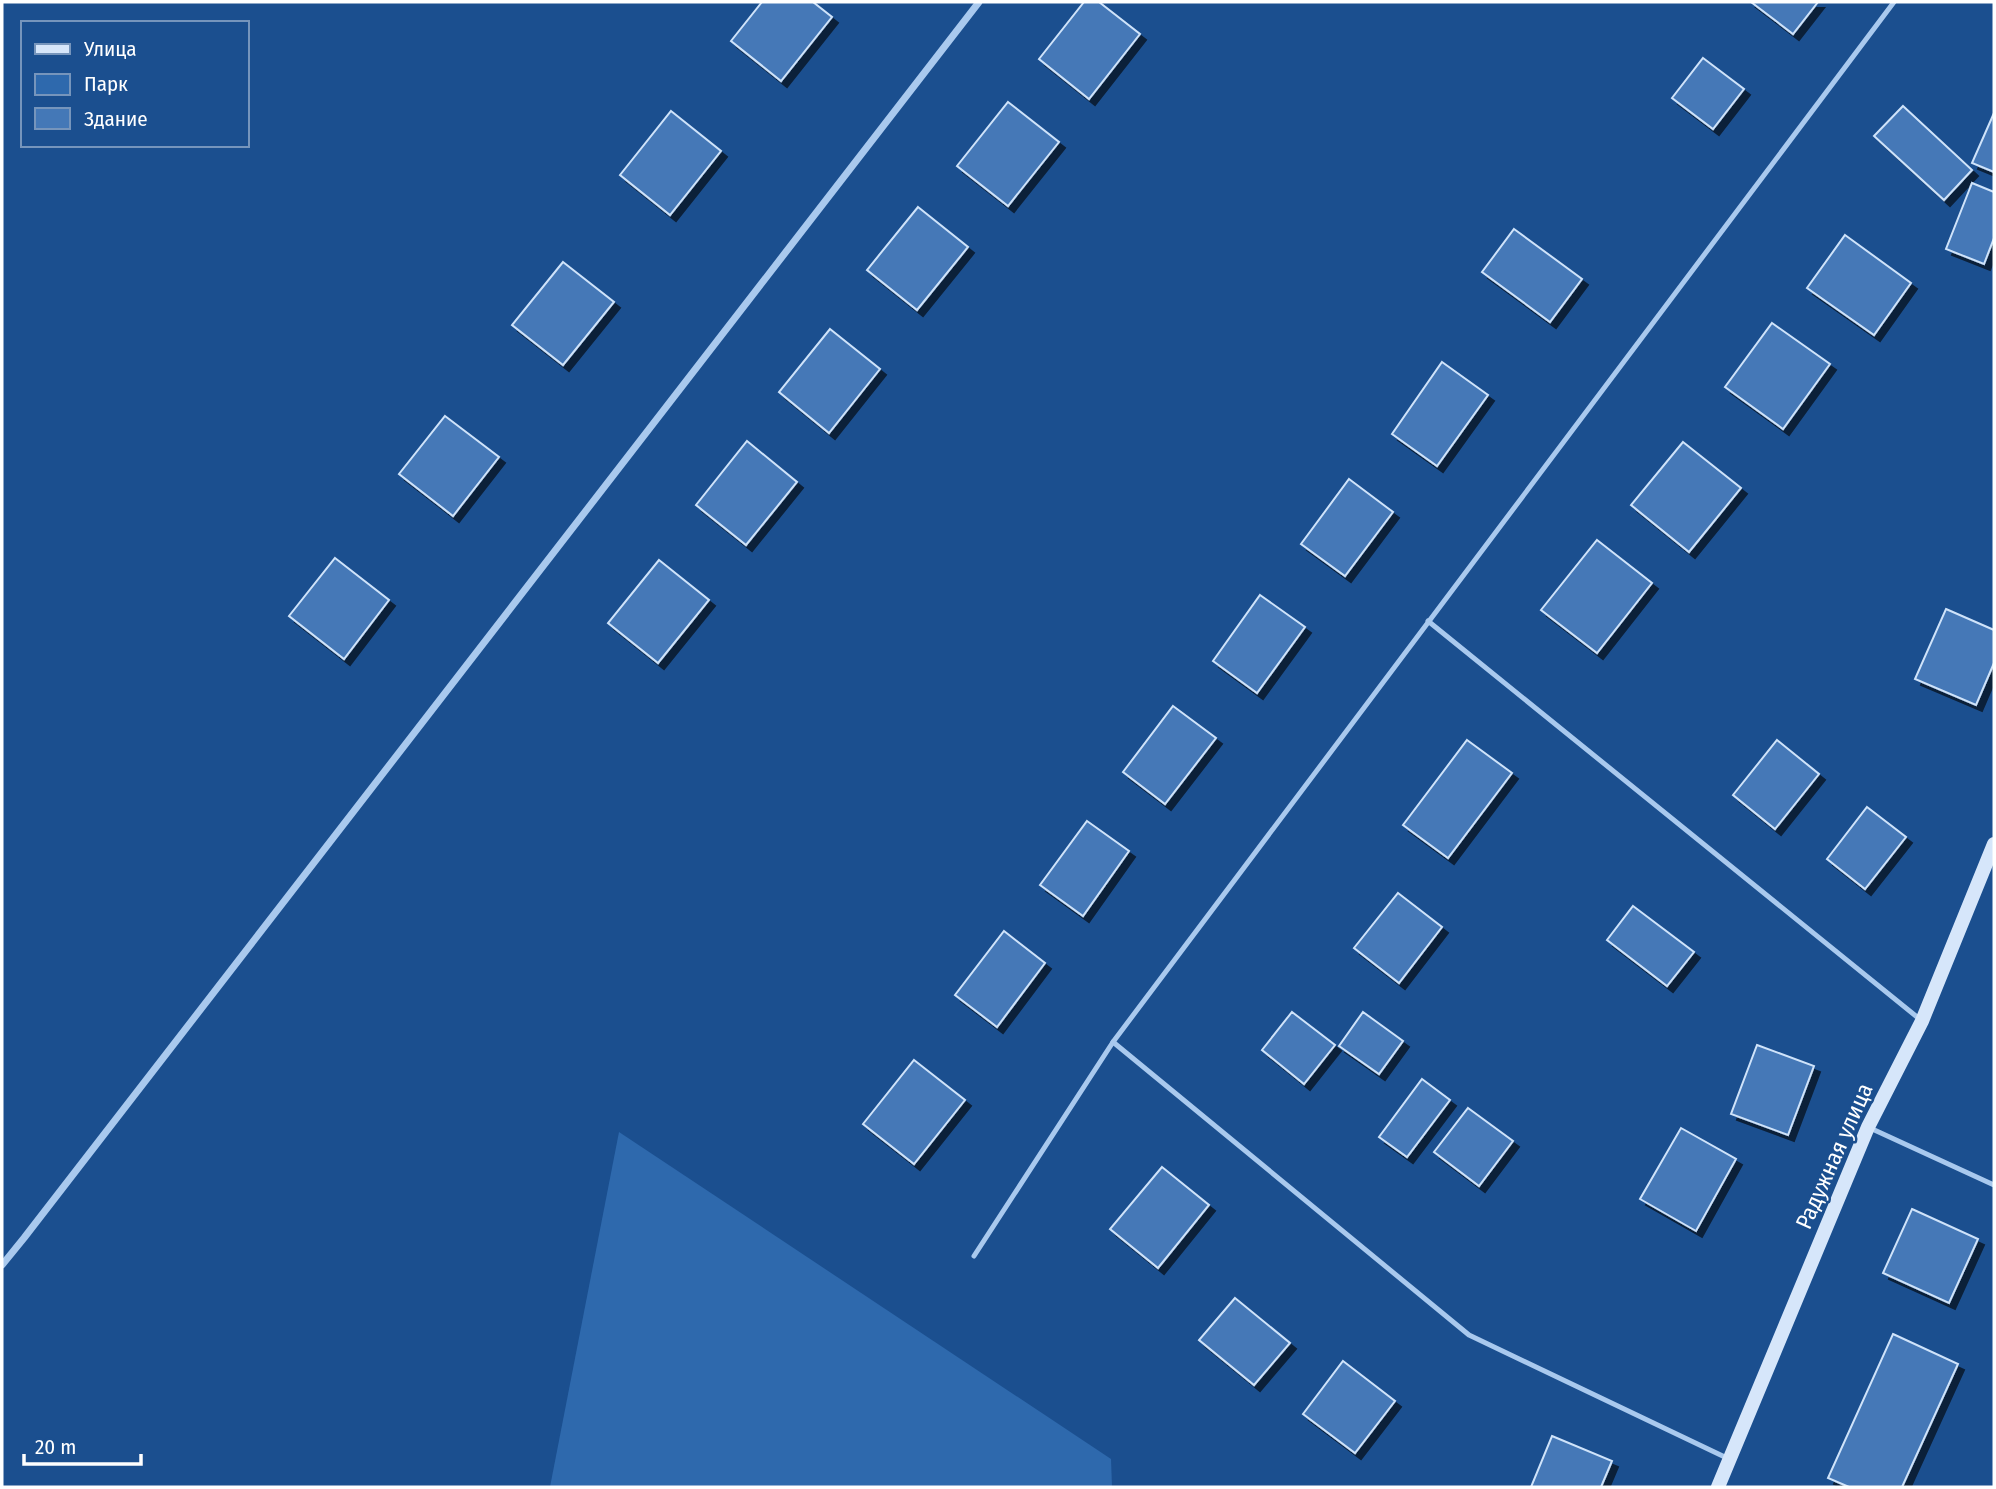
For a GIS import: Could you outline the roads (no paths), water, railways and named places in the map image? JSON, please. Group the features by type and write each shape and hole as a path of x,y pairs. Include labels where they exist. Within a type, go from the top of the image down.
{"street":[{"path":"2,1265 979,2"},
{"name":"Радужная улица","path":"1718,1487 1868,1127 1922,1021 1994,844"}],"lane":[{"path":"974,1256 1112,1042 1894,2"},
{"path":"1428,621 1922,1021"},
{"path":"1112,1042 1469,1335 1729,1459"},
{"path":"1868,1127 1994,1185"}]}
